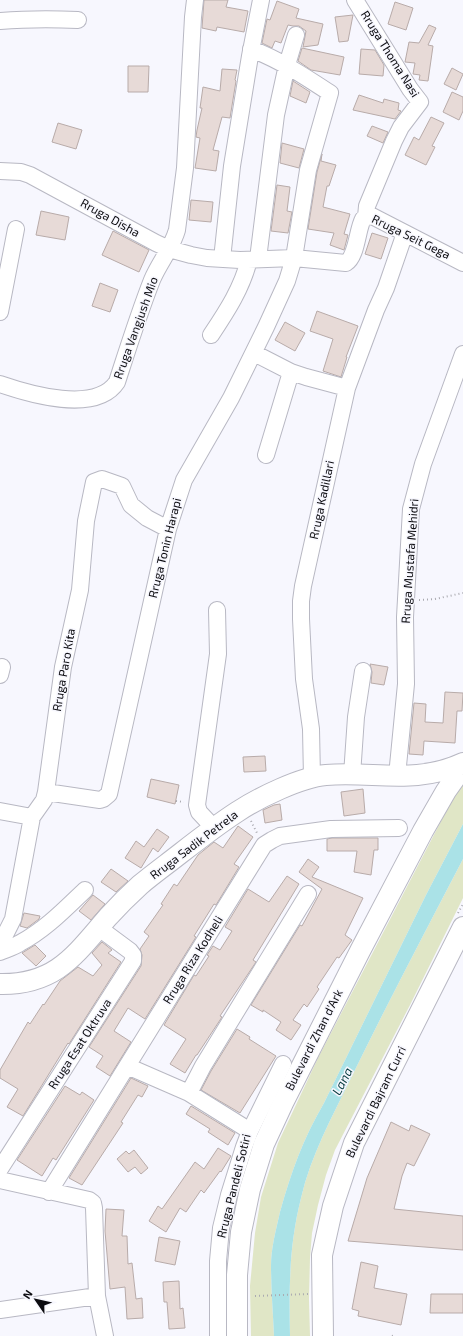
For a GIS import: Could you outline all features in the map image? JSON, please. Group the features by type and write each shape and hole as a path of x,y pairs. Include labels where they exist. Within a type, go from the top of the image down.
{"main road":[{"name":"Rruga Sadik Petrela","path":"0,984 22,983 43,978 54,972 73,958 116,909 141,884 214,828 245,807 273,793 312,778 325,775 420,776 448,770 463,763"},
{"name":"Bulevardi Zhan d'Ark","path":"237,1336 237,1275 241,1232 250,1189 264,1144 283,1103 360,951 446,791 463,767"},
{"path":"420,776 429,782 433,789 434,813"},
{"name":"Bulevardi Bajram Curri","path":"323,1336 322,1255 333,1206 342,1175 354,1143 463,927"}],"street":[{"name":"Rruga Vangjush Mio","path":"0,384 53,398 84,399 99,396 108,392 117,382 153,278 169,249 177,230 185,168 195,0"},
{"path":"222,259 232,166 251,49 261,0"},
{"name":"Rruga Thoma Nasi","path":"355,0 410,89 420,102 401,127 394,141 367,206 366,216"},
{"path":"0,21 19,19 78,20"},
{"path":"211,335 232,302 253,259 276,115 287,65 296,35"},
{"path":"251,49 272,57 287,65"},
{"name":"Rruga Tonin Harapi","path":"46,792 100,800 104,799 109,794 168,529 184,480 231,398 254,352 284,288 294,258 308,170 330,93 287,65"},
{"name":"Rruga Disha","path":"0,171 21,172 30,175 169,249 191,256 222,259"},
{"name":"Rruga Seit Gega","path":"222,259 294,258 341,263 349,261 353,254 362,222 366,216 372,216 463,263"},
{"path":"0,312 16,229"},
{"name":"Rruga Kadillari","path":"312,778 311,729 304,679 301,601 347,388 371,323 386,288 404,233"},
{"path":"254,352 291,372 347,388"},
{"name":"Rruga Mustafa Mehidri","path":"397,776 406,684 405,626 411,509 423,464 463,354"},
{"path":"266,455 291,372"},
{"name":"Rruga Paro Kita","path":"0,946 13,920 32,817 44,800 46,792 63,667 80,590 86,521 94,482 102,479 122,486 131,505 135,509 147,518 168,529"},
{"path":"214,828 199,812 197,805 218,654 217,610"},
{"path":"352,775 356,718 363,671"},
{"path":"0,811 32,817"},
{"name":"Rruga Riza Kodheli","path":"49,1192 264,846 280,836 331,829 399,828"},
{"path":"0,952 19,944 35,934 85,890"},
{"path":"189,1093 203,1066 308,894"},
{"name":"Rruga Esat Oktruva","path":"0,1169 132,961 133,955 130,951 99,928"},
{"path":"250,1131 283,1064"},
{"name":"Rruga Pandeli Sotiri","path":"128,1066 189,1093 250,1131 229,1195 221,1228 218,1261 218,1336"},
{"path":"0,1180 89,1200 93,1204 97,1296 105,1336"},
{"path":"0,1310 97,1296"}],"path":[{"path":"406,599 435,599 463,593"},
{"path":"245,807 264,846"},
{"path":"255,1296 307,1294"},
{"path":"392,1336 396,1335"}],"green space":[{"path":"463,784 463,824 426,895 310,1130 293,1169 280,1212 271,1259 274,1336 251,1336 250,1286 255,1233 261,1197 278,1143 318,1058 452,800"},
{"path":"463,859 463,898 410,1005 335,1150 326,1175 312,1233 309,1299 310,1336 290,1336 290,1283 294,1233 301,1198 310,1167 329,1122 406,968"}],"water":[{"name":"Lana","path":"463,824 463,859 406,968 329,1122 310,1167 301,1198 294,1233 290,1283 290,1336 274,1336 271,1259 280,1212 293,1169 310,1130 426,895"}],"building":[{"path":"204,0 228,0 226,7 248,11 244,32 217,27 216,31 202,28"},
{"path":"277,1 299,9 296,18 323,24 318,45 303,47 306,31 299,26 288,25 281,43 275,41 272,48 262,43 267,19 270,20"},
{"path":"395,2 413,8 406,30 388,24"},
{"path":"353,15 348,41 339,42 335,17"},
{"path":"429,25 436,28 428,45 433,46 428,81 419,80 420,75 413,74 415,63 405,62 409,42 419,43"},
{"path":"302,48 344,57 340,75 311,70 298,61"},
{"path":"361,49 375,50 384,65 383,76 359,74"},
{"path":"128,66 149,66 148,92 128,92"},
{"path":"452,68 463,74 456,90 444,84"},
{"path":"222,69 237,70 230,118 222,117 213,150 219,151 216,171 195,168 200,138 196,137 202,108 200,108 203,87 220,91"},
{"path":"293,81 310,92 306,103 290,96"},
{"path":"452,92 463,97 463,111 459,120 443,112"},
{"path":"359,95 383,103 384,99 399,103 398,110 401,111 395,119 353,110"},
{"path":"431,117 444,123 432,146 435,147 426,165 405,155 414,137 419,140"},
{"path":"58,123 82,130 76,149 52,142"},
{"path":"372,126 388,132 383,143 367,136"},
{"path":"282,143 304,149 299,168 280,163"},
{"path":"322,154 321,161 336,165 329,186 327,186 323,207 350,214 344,234 348,235 344,250 330,245 334,233 308,229 317,172"},
{"path":"277,185 290,187 287,211 292,212 288,233 271,231"},
{"path":"191,200 213,202 211,222 189,220"},
{"path":"41,211 69,217 65,240 36,235"},
{"path":"113,231 149,250 139,272 102,255"},
{"path":"372,233 388,238 381,259 365,254"},
{"path":"100,283 118,290 110,312 92,306"},
{"path":"317,311 358,326 346,357 341,377 323,371 333,339 310,331"},
{"path":"285,322 305,333 295,351 275,340"},
{"path":"370,664 388,667 384,685 371,683 372,672"},
{"path":"445,692 463,693 462,711 457,711 455,743 424,741 423,755 409,754 414,703 426,704 425,722 443,723"},
{"path":"265,756 266,771 244,772 243,757"},
{"path":"151,779 179,785 175,804 147,797"},
{"path":"363,789 365,813 344,816 341,792"},
{"path":"280,804 282,820 265,823 263,810"},
{"path":"238,826 253,837 234,864 239,867 216,905 214,904 194,936 196,937 145,1019 128,1008 114,1031 131,1042 110,1076 96,1067 103,1056 89,1047 141,966 142,955 140,949 149,936 144,932 163,905 161,904 174,884 177,886 198,855 214,842 223,848"},
{"path":"157,829 169,837 158,852 153,848 141,868 125,858 136,841 144,847"},
{"path":"378,838 378,850 374,850 371,875 354,872 357,851 327,851 327,839"},
{"path":"308,859 319,867 312,877 363,898 345,935 352,940 339,958 337,957 317,987 319,989 307,1007 304,1004 293,1020 301,1025 291,1040 276,1030 281,1022 263,1010 263,1012 251,1005 300,925 302,926 322,889 299,872"},
{"path":"111,869 128,881 116,892 101,882"},
{"path":"287,876 299,884 253,960 256,962 220,1016 222,1017 185,1073 170,1064 186,1039 164,1025 194,975 196,976 209,956 207,955 213,946 220,950 232,931 225,927 248,889 269,902"},
{"path":"93,895 105,904 91,920 79,911"},
{"path":"24,913 40,916 39,919 27,928 20,926"},
{"path":"102,942 112,950 108,953 121,962 69,1044 68,1043 23,1116 7,1107 18,1089 0,1078 0,1070 28,1022 30,1024 60,981 78,967 93,976 102,965 92,953"},
{"path":"35,945 46,956 36,966 22,953"},
{"path":"237,1029 250,1037 249,1039 276,1056 240,1113 201,1090"},
{"path":"131,1078 148,1086 142,1097 138,1095 121,1122 123,1123 82,1185 69,1178"},
{"path":"65,1086 80,1095 82,1092 94,1100 56,1160 53,1158 42,1176 17,1160"},
{"path":"191,1106 235,1133 228,1145 208,1132 210,1129 186,1114"},
{"path":"391,1122 409,1131 411,1125 430,1134 414,1166 407,1163 402,1176 394,1209 463,1216 463,1250 348,1241 367,1178"},
{"path":"218,1148 231,1156 221,1172 220,1171 204,1193 201,1190 186,1212 180,1208 166,1232 149,1221 158,1206 162,1209 195,1162 204,1169"},
{"path":"134,1150 148,1168 141,1174 135,1167 128,1172 117,1159 126,1151 129,1154"},
{"path":"106,1209 124,1210 122,1236 127,1236 128,1264 132,1263 136,1299 142,1298 143,1318 127,1319 125,1287 110,1289 105,1231"},
{"path":"159,1237 180,1241 175,1265 155,1261"},
{"path":"361,1262 378,1266 374,1288 407,1294 401,1325 358,1316 359,1311 352,1309"},
{"path":"179,1281 180,1309 183,1308 185,1328 169,1329 167,1302 164,1302 163,1282"},
{"path":"431,1294 463,1294 463,1313 430,1313"}]}
